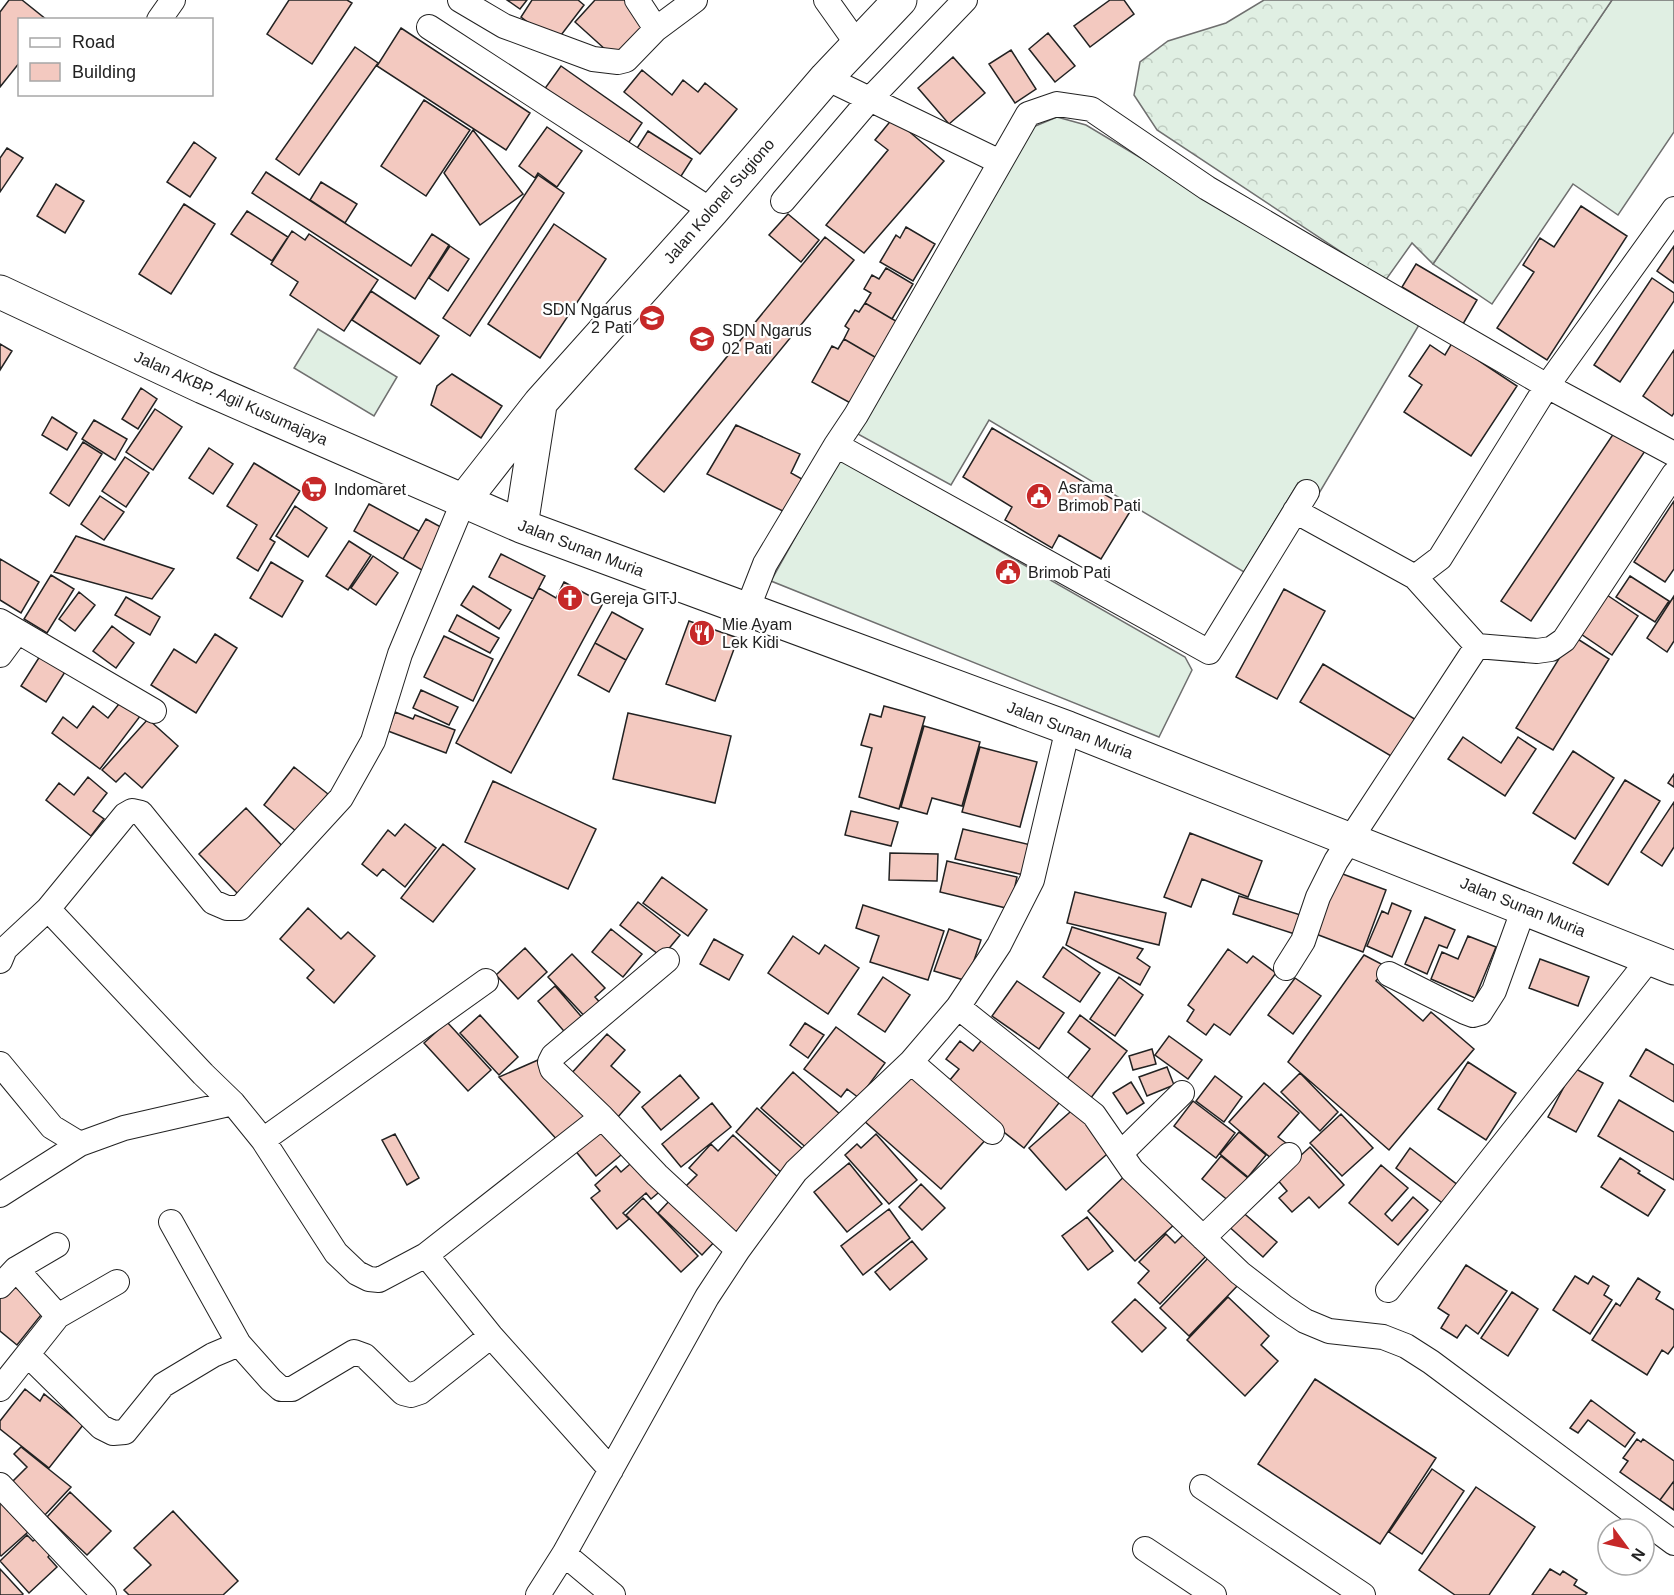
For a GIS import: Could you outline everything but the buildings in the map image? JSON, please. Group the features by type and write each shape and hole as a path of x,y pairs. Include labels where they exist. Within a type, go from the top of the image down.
{"main road":[{"name":"Jalan Kolonel Sugiono","path":"464,500 540,403 826,78 900,0"},
{"name":"Jalan AKBP. Agil Kusumajaya","path":"0,292 202,387 464,500"},
{"path":"521,526 540,403"},
{"name":"Jalan Sunan Muria","path":"464,500 521,526 1068,728 1662,963"}],"street":[{"path":"160,18 173,0"},
{"path":"460,0 504,26 592,59 618,62 626,60 656,29 695,0"},
{"path":"636,0 656,29"},
{"path":"826,0 858,45"},
{"path":"783,201 870,99 965,0"},
{"path":"429,27 712,210"},
{"path":"826,78 1000,162"},
{"path":"747,610 765,564 856,415 1028,114 1057,104 1091,109 1207,188 1547,386 1674,454"},
{"path":"1415,577 1440,558 1547,386 1674,210"},
{"path":"836,445 1209,652 1301,501 1415,577 1477,646 1537,651 1551,649 1564,640 1674,474"},
{"path":"2,951 48,909 125,815 132,811 141,813 213,902 227,908 240,908 341,798 373,741 400,654 464,500"},
{"path":"0,655 9,626 154,711"},
{"path":"1286,968 1303,940 1322,888 1336,861 1477,646"},
{"path":"538,1595 564,1554 707,1297 738,1250 796,1172 911,1062 958,1007 999,945 1032,880 1068,728"},
{"path":"1389,974 1465,1012 1473,1015 1480,1013 1494,991 1524,908"},
{"path":"48,909 233,1103 263,1140 336,1253 357,1273 369,1279 379,1280 426,1256 602,1117"},
{"path":"667,960 553,1056 550,1062 552,1069 657,1175 738,1250"},
{"path":"1388,1290 1662,963"},
{"path":"263,1140 486,981"},
{"path":"958,1007 1094,1115 1132,1170 1240,1273 1305,1321 1329,1331 1383,1336 1406,1346 1431,1362 1674,1543"},
{"path":"911,1062 992,1132"},
{"path":"0,1064 52,1127 80,1144"},
{"path":"1121,1153 1182,1092"},
{"path":"0,1195 80,1144 123,1128 233,1103"},
{"path":"1203,1238 1289,1155"},
{"path":"171,1222 239,1344 281,1389 292,1389 354,1353 365,1356 403,1393 411,1395 420,1392 491,1336"},
{"path":"57,1245 8,1277 58,1316"},
{"path":"426,1256 491,1336 611,1470"},
{"path":"0,1389 58,1316 117,1282"},
{"path":"28,1355 101,1426 113,1433 125,1432 163,1385 213,1355 239,1344"},
{"path":"0,1485 104,1595"},
{"path":"1202,1487 1363,1595"},
{"path":"1145,1549 1214,1595"},
{"path":"564,1554 613,1595"}],"green space":[{"path":"1264,0 1612,0 1433,264 1412,243 1385,281 1157,130 1134,95 1140,62 1168,41 1226,23"},
{"path":"1612,0 1674,0 1674,132 1618,215 1573,184 1492,304 1433,264"},
{"path":"1057,117 1086,125 1419,325 1318,495 1298,483 1244,572 989,420 951,485 856,433 1033,127"},
{"path":"318,329 397,377 374,416 294,368"},
{"path":"839,459 1185,657 1192,670 1159,737 771,581"}],"place":[{"name":"SDN Ngarus 2 Pati","path":"652,318"},
{"name":"SDN Ngarus 02 Pati","path":"702,339"},
{"name":"Indomaret","path":"314,489"},
{"name":"Asrama Brimob Pati","path":"1039,496"},
{"name":"Brimob Pati","path":"1008,572"},
{"name":"Gereja GITJ","path":"570,598"},
{"name":"Mie Ayam Lek Kidi","path":"702,633"}]}
